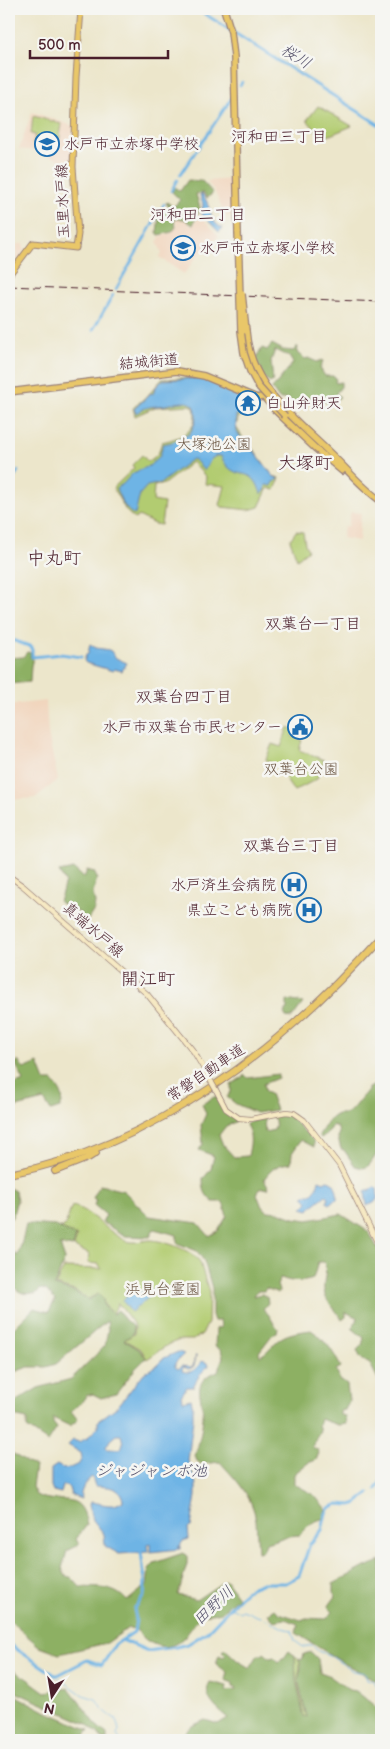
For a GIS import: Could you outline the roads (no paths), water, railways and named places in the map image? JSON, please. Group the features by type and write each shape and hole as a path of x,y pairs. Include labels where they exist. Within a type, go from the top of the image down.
{"highway":[{"path":"226,9 234,32 236,63 239,233 238,332 245,364 261,398 324,456 344,470"},
{"path":"239,233 244,338 250,363 263,388 286,415"},
{"path":"239,278 241,331 246,360 258,386 344,470"},
{"path":"242,291 246,331 252,361 264,385 271,395 367,494 381,503"},
{"name":"結城街道","path":"9,392 177,371 204,376 261,398"},
{"path":"250,394 257,393 257,388"},
{"path":"261,398 271,395"},
{"name":"常磐自動車道","path":"9,1176 65,1160 115,1141 187,1102 234,1070 307,1012 345,976 381,936"},
{"name":"常磐自動車道","path":"9,1176 58,1166 96,1153 138,1134 180,1110 254,1060 323,1002 381,941"},
{"path":"55,1171 96,1153"},
{"path":"22,1167 65,1160"}],"main road":[{"name":"玉里水戸線","path":"9,275 33,243 76,248 78,235 73,167 76,77 81,9"},
{"name":"真端水戸線","path":"9,876 147,994 194,1052 226,1108 233,1115 239,1118 251,1119 286,1112 304,1120 339,1165 381,1250"}],"water":[{"path":"202,194 212,218 218,226 223,228 219,232 201,213 203,205 200,195"},
{"name":"大塚池公園","path":"202,378 257,401 247,406 241,414 236,415 237,432 273,476 279,479 273,482 272,486 266,485 265,491 261,494 254,480 233,471 227,466 221,456 211,459 204,471 192,459 161,483 147,486 140,494 135,515 126,508 116,488 123,484 133,473 149,466 160,456 163,444 173,442 189,434 194,425 196,415 193,405 186,402 151,407 136,413 134,409 151,393 153,394 155,388 163,380"},
{"path":"90,644 96,648 110,650 116,658 127,663 122,671 114,669 113,671 86,663 84,661"},
{"path":"319,1180 332,1182 336,1187 338,1199 329,1204 326,1195 309,1210 302,1208 308,1202 303,1196 314,1191"},
{"path":"375,1187 378,1197 376,1201 367,1206 365,1192"},
{"path":"151,1289 154,1293 131,1312 123,1301 128,1295"},
{"name":"ジャジャンボ池","path":"178,1352 184,1354 175,1363 175,1367 179,1369 181,1366 192,1367 196,1355 195,1362 193,1367 189,1369 183,1367 182,1371 186,1372 194,1370 202,1361 208,1363 209,1366 201,1373 193,1387 187,1387 181,1396 183,1401 191,1399 193,1408 188,1461 196,1484 196,1496 191,1527 188,1528 189,1539 183,1541 177,1547 180,1549 150,1552 150,1543 147,1544 148,1552 119,1554 105,1546 104,1534 93,1520 89,1505 90,1502 115,1505 123,1501 119,1492 113,1488 95,1486 92,1477 83,1488 81,1499 71,1495 66,1485 63,1486 61,1493 53,1491 51,1486 51,1469 57,1465 66,1469 79,1464 82,1458 81,1453 68,1445 73,1440 79,1442 87,1438 98,1427 98,1421 118,1406 144,1373 156,1366 164,1358","holes":["116,1435 121,1435 123,1443 121,1449 107,1449 106,1447 110,1440"]}],"waterway":[{"name":"桜川","path":"197,9 381,126"},
{"path":"180,175 233,96"},
{"path":"171,191 177,180"},
{"path":"116,289 164,204"},
{"path":"93,330 113,295"},
{"path":"9,488 18,471"},
{"path":"9,639 32,647"},
{"path":"32,649 32,657 61,654 81,657"},
{"name":"田野川","path":"376,1489 381,1481"},
{"name":"田野川","path":"359,1501 369,1493"},
{"name":"田野川","path":"122,1640 148,1651 188,1644 207,1632 250,1588 263,1583 286,1583 299,1576 310,1544 322,1530 329,1508 338,1504 351,1505 357,1503"},
{"name":"田野川","path":"9,1644 55,1675 87,1660 102,1665 116,1644 134,1632 136,1619 134,1609 144,1596 145,1581 141,1552"},
{"path":"231,1607 240,1612 242,1610 261,1617"},
{"path":"265,1619 292,1630 295,1641 303,1647 312,1645 318,1651 329,1655 353,1671 365,1673 367,1679 374,1681 377,1686 381,1686"},
{"path":"59,1678 83,1695 96,1699 104,1710 116,1719 119,1730 117,1735 120,1740"}],"railway":[{"path":"9,286 381,302"}],"place":[{"name":"水戸市立赤塚中学校","path":"47,144"},
{"name":"水戸市立赤塚小学校","path":"183,248"},
{"name":"白山弁財天","path":"248,403"},
{"name":"水戸市双葉台市民センター","path":"300,727"},
{"name":"水戸済生会病院","path":"294,885"},
{"name":"県立こども病院","path":"309,910"}],"district":[{"name":"河和田三丁目","path":"279,137"},
{"name":"河和田二丁目","path":"198,215"},
{"name":"大塚町","path":"305,463"},
{"name":"中丸町","path":"54,558"},
{"name":"双葉台一丁目","path":"313,624"},
{"name":"双葉台四丁目","path":"184,697"},
{"name":"双葉台三丁目","path":"291,846"},
{"name":"開江町","path":"148,979"}],"park label":[{"name":"双葉台公園","path":"301,769"},
{"name":"浜見台霊園","path":"163,1289"}]}
